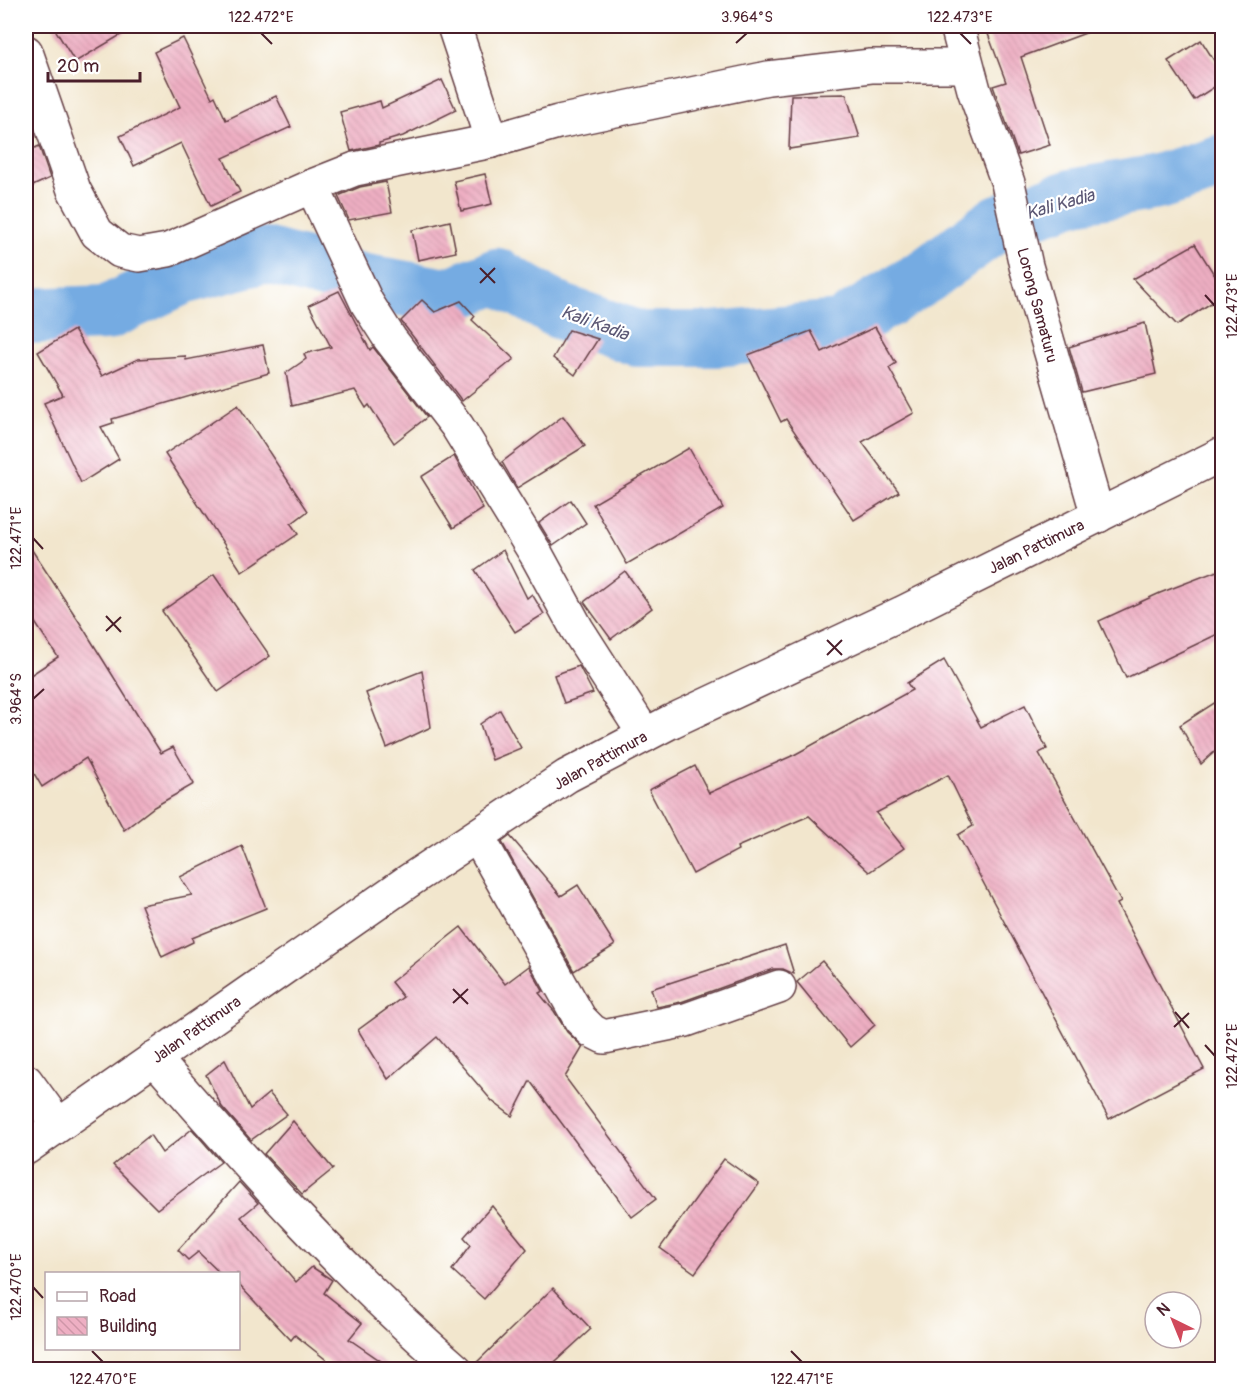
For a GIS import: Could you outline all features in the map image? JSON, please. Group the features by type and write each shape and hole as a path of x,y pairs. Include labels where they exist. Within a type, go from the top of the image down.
{"main road":[{"path":"454,26 492,141"},
{"name":"Lorong Samaturu","path":"957,26 967,66 1008,183 1026,266 1098,516"},
{"path":"26,52 74,190 97,233 120,251 139,255 168,250 317,196 355,169 492,141 558,122 768,78 871,66 967,66"},
{"path":"317,196 367,303 390,339 457,426 536,554 577,629 645,735"},
{"name":"Jalan Pattimura","path":"26,1148 407,882 567,776 645,735 1222,454"},
{"path":"478,837 580,1019 592,1031 603,1037 686,1020 779,987"},
{"path":"154,1058 306,1228 412,1332 456,1370"},
{"path":"26,1081 58,1125"}],"building":[{"path":"53,26 136,26 75,62"},
{"path":"985,26 1098,26 1099,28 1021,57 1050,145 1018,155 993,86 1006,82"},
{"path":"183,38 212,98 215,96 226,120 276,96 291,127 223,158 240,192 211,206 181,143 134,166 120,136 180,107 154,52"},
{"path":"1201,40 1222,73 1222,82 1194,100 1168,61"},
{"path":"442,80 456,110 403,136 379,143 379,145 351,151 340,112 380,101 382,108"},
{"path":"846,94 860,138 789,149 791,95"},
{"path":"39,146 50,178 26,189 26,152"},
{"path":"485,174 492,204 461,211 454,181"},
{"path":"386,182 392,212 349,220 338,196 360,187"},
{"path":"450,221 456,252 418,260 412,230"},
{"path":"1195,244 1222,287 1222,296 1177,325 1133,279"},
{"path":"339,291 370,350 373,347 427,417 394,443 369,405 366,408 355,390 292,406 286,373 306,359 304,354 331,347 309,305"},
{"path":"422,300 435,312 461,301 475,316 472,320 514,359 462,401 401,321"},
{"path":"1145,323 1156,374 1082,392 1069,347"},
{"path":"875,327 896,363 889,368 914,413 862,442 899,492 854,520 786,419 781,422 748,355 811,331 822,352"},
{"path":"74,330 102,376 138,359 185,356 186,360 263,345 269,373 112,419 113,423 101,427 119,459 81,483 44,403 63,395 38,352"},
{"path":"569,330 598,339 575,375 553,358"},
{"path":"238,405 308,511 291,524 298,534 242,572 165,454"},
{"path":"563,416 585,446 517,488 502,462"},
{"path":"689,448 723,508 627,564 593,504"},
{"path":"454,456 483,509 453,528 421,477"},
{"path":"571,500 586,523 553,546 539,523"},
{"path":"26,541 161,753 173,747 194,784 154,807 124,830 86,758 42,787 26,760 26,678 58,657 26,609"},
{"path":"503,550 527,598 532,594 544,614 515,632 475,570"},
{"path":"1222,569 1222,632 1126,678 1099,621 1160,593"},
{"path":"625,571 652,608 611,639 584,602"},
{"path":"214,575 270,656 218,692 162,611"},
{"path":"944,660 981,727 1025,705 1047,749 1039,753 1121,902 1117,904 1204,1069 1109,1119 958,835 973,826 948,775 876,813 904,848 869,872 809,816 737,847 738,850 693,874 649,790 695,766 709,793 794,755 912,690 907,683"},
{"path":"579,666 593,693 564,703 554,675"},
{"path":"422,671 431,727 387,748 366,693"},
{"path":"1222,698 1222,745 1201,764 1180,725"},
{"path":"500,710 521,748 492,760 480,724"},
{"path":"510,836 561,896 578,885 615,945 574,971 502,842"},
{"path":"242,846 266,908 192,938 193,942 162,957 141,905 192,895 180,877"},
{"path":"461,927 505,984 529,966 543,991 539,993 567,1032 583,1047 565,1077 656,1199 632,1217 530,1081 512,1116 492,1101 437,1037 388,1079 358,1030 403,997 391,982"},
{"path":"785,945 794,974 783,969 773,969 681,1002 657,1007 651,989"},
{"path":"822,961 875,1025 850,1047 797,982"},
{"path":"225,1060 250,1109 269,1093 287,1114 251,1140 222,1107 206,1075"},
{"path":"293,1121 333,1169 302,1194 264,1154"},
{"path":"192,1129 221,1162 157,1209 113,1165 150,1135 162,1153"},
{"path":"724,1159 759,1184 695,1273 660,1248"},
{"path":"239,1182 258,1203 241,1217 296,1282 312,1267 332,1280 324,1293 362,1323 349,1339 394,1370 339,1370 295,1335 291,1340 240,1286 240,1272 219,1272 198,1252 188,1260 178,1250"},
{"path":"492,1206 527,1249 484,1299 452,1270 471,1245 464,1237"},
{"path":"553,1288 591,1329 546,1370 474,1370 474,1365"}],"waterway":[{"name":"Kali Kadia","path":"26,316 106,313 182,277 265,255 361,281 447,296 497,276 559,311 639,339 714,339 840,328 927,275 999,222 1075,196 1158,182 1222,162"}]}
